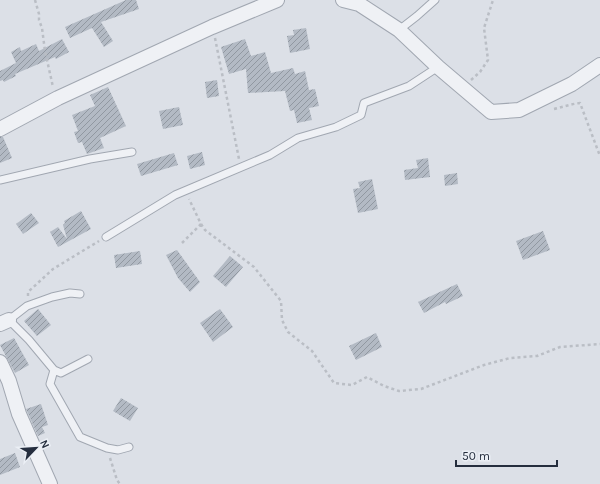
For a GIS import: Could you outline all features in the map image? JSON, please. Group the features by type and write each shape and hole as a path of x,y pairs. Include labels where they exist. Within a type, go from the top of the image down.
{"street":[{"path":"0,129 58,98 212,26 277,0"},
{"path":"343,0 359,2 399,30 438,67 491,112 519,110 572,84 600,65"},
{"path":"0,362 9,382 19,414 50,484"}],"lane":[{"path":"399,30 435,0"},
{"path":"106,237 175,195 270,155 298,138 336,127 361,115 364,103 409,86 438,67"},
{"path":"0,180 90,159 132,152"},
{"path":"80,294 70,293 52,297 27,306 4,322 29,340 54,370 61,373 88,359"},
{"path":"54,370 50,384 80,437 107,448 118,450 129,447"}],"path":[{"path":"35,0 39,14 38,20 42,28 53,88 58,98"},
{"path":"462,87 480,72 488,60 484,28 493,0"},
{"path":"212,26 216,40 218,58 224,77 241,168"},
{"path":"542,99 551,109 580,103 600,156"},
{"path":"186,191 205,230 254,267 281,301 282,320 288,332 312,351 334,383 352,385 367,377 384,386 399,391 422,389 490,363 510,358 536,356 560,347 600,344"},
{"path":"182,243 201,224"},
{"path":"27,306 28,292 54,270 106,237"},
{"path":"107,448 117,480 120,484"}],"building":[{"path":"126,0 136,0 139,9 101,22 113,41 104,47 92,28 70,38 65,27"},
{"path":"306,28 310,49 290,53 287,36 294,35 293,30"},
{"path":"62,39 69,52 56,59 55,57 15,74 16,76 4,82 3,80 0,81 0,71 16,63 11,52 20,47 21,51 36,44 39,51"},
{"path":"245,39 251,56 265,52 271,73 293,68 295,74 305,71 309,90 315,89 319,106 309,108 312,120 297,123 294,110 290,111 285,91 248,93 246,69 229,74 221,47"},
{"path":"217,80 219,96 207,98 205,82"},
{"path":"108,87 126,126 100,138 104,148 87,154 82,142 78,143 74,132 78,131 72,115 95,106 90,95"},
{"path":"179,107 183,125 163,129 159,111"},
{"path":"0,137 3,137 12,158 0,163"},
{"path":"202,152 205,165 190,169 187,156"},
{"path":"174,153 178,165 141,176 137,164"},
{"path":"428,158 430,177 405,180 404,170 418,168 416,160"},
{"path":"457,173 458,184 445,186 444,175"},
{"path":"372,179 378,209 358,213 353,189 360,188 358,182"},
{"path":"81,211 91,229 58,247 50,232 58,227 67,239 63,225 65,223 64,221"},
{"path":"31,213 39,223 23,234 16,224"},
{"path":"543,231 550,250 523,260 516,241"},
{"path":"177,250 200,282 190,292 178,278 166,255"},
{"path":"140,251 142,264 116,268 114,255"},
{"path":"230,256 243,267 226,287 213,276"},
{"path":"457,284 463,296 446,304 445,302 424,313 418,302"},
{"path":"38,309 51,325 37,336 24,321"},
{"path":"220,309 233,327 213,342 200,323"},
{"path":"376,333 382,347 356,360 349,346"},
{"path":"14,338 29,365 15,373 0,345"},
{"path":"121,398 138,408 130,421 113,411"},
{"path":"41,404 48,425 42,427 45,433 38,436 26,409"},
{"path":"15,453 20,467 0,475 0,459"}]}
